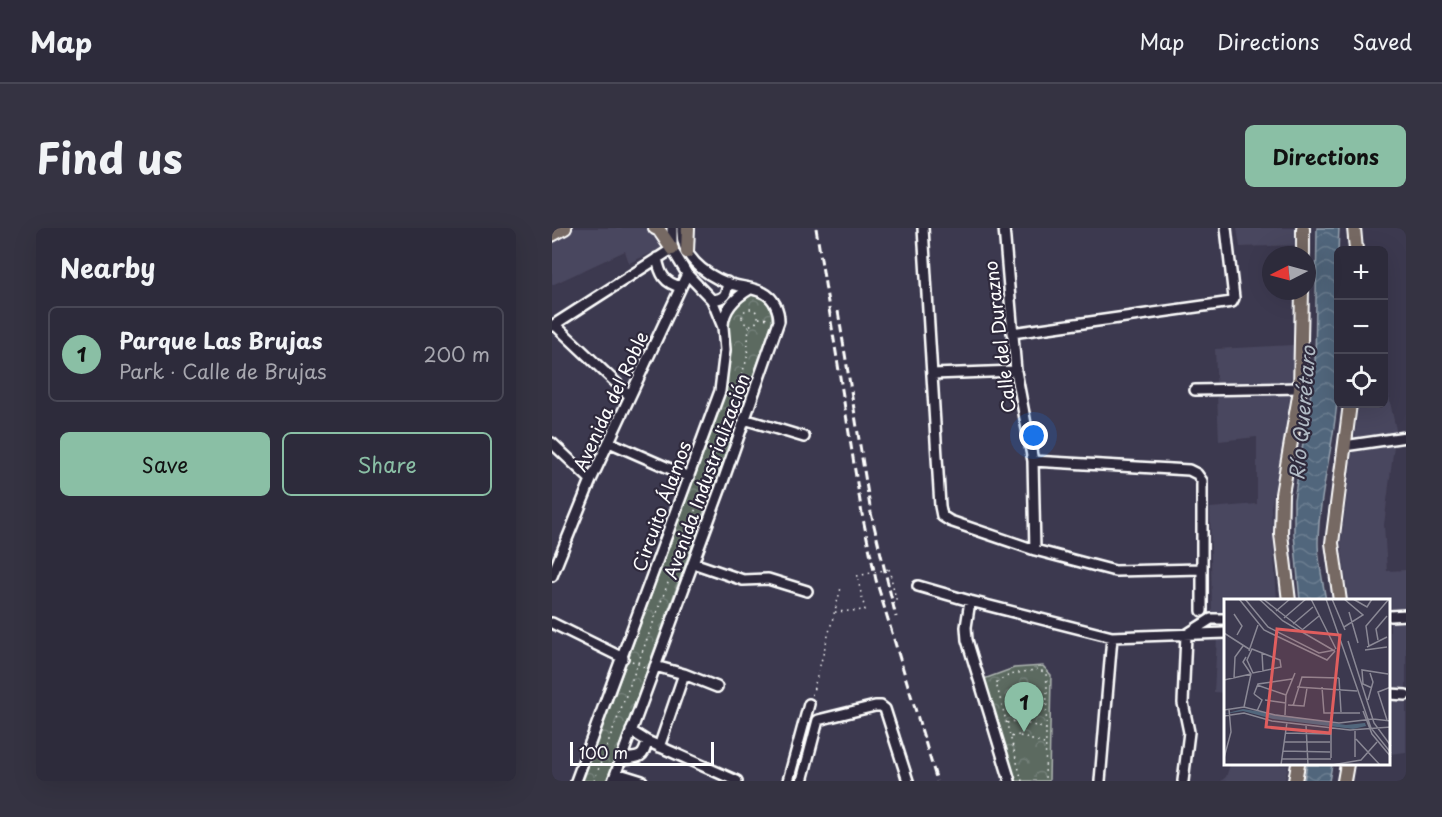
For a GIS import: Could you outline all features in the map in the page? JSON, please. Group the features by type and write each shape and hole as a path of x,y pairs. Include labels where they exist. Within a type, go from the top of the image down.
{"main road":[{"path":"552,235 565,228"},
{"path":"655,228 659,230 672,249"},
{"path":"687,252 688,228"},
{"path":"1303,246 1304,228"},
{"path":"1354,228 1356,246"},
{"path":"1289,599 1281,534 1282,494 1300,388 1302,300"},
{"path":"1340,599 1332,543 1349,408"},
{"path":"1295,781 1298,766"},
{"path":"1344,781 1347,766"}],"street":[{"path":"630,396 553,326 672,249 672,228"},
{"path":"682,228 687,252"},
{"path":"923,228 942,516 950,521 1035,550 1114,571 1201,569"},
{"name":"Calle del Durazno","path":"1004,228 1016,371 1033,461 1035,550"},
{"path":"1012,333 1232,302 1234,298 1226,228"},
{"name":"Circuito Álamos","path":"576,781 720,391 725,350 723,327 712,300 687,274 672,249"},
{"name":"Avenida Industrialización","path":"614,777 779,321 779,314 773,301 763,292 727,282 701,269 687,252"},
{"path":"657,258 660,274 673,285 681,287"},
{"name":"Avenida del Roble","path":"552,576 591,480 687,274"},
{"path":"712,300 720,300 725,296 728,290 727,282"},
{"path":"723,327 723,317 728,309 739,295 750,289"},
{"path":"933,374 1016,371"},
{"path":"1195,390 1300,388"},
{"path":"744,419 804,437"},
{"path":"1344,446 1406,437"},
{"path":"609,442 689,477"},
{"path":"552,443 591,480"},
{"path":"1033,461 1189,470 1197,474 1202,481 1202,611"},
{"path":"693,563 743,580 768,579 807,591"},
{"path":"918,586 1112,637 1224,633"},
{"path":"970,601 966,627 967,640 1010,781"},
{"path":"1185,635 1210,618 1224,619"},
{"path":"552,623 623,658"},
{"path":"1184,781 1189,732 1183,702 1185,635"},
{"path":"1100,781 1112,637"},
{"path":"654,668 684,674 717,687"},
{"path":"659,747 684,674"},
{"path":"788,781 809,704"},
{"path":"802,781 818,720 881,706 885,710 908,781"},
{"path":"631,731 659,747 737,781"},
{"path":"621,759 639,757 645,752 647,741"},
{"path":"614,777 642,781"}],"path":[{"path":"594,781 705,484 747,359 749,325 743,319 745,311 752,309 758,314 758,318 757,322 749,325"},
{"path":"758,318 770,320 770,312"},
{"path":"834,612 865,610 857,576 889,569 897,603"},
{"path":"809,704 841,588"},
{"path":"623,658 654,668"},
{"path":"1022,781 996,683 1015,674 1039,669 1046,674 1047,685 1045,781"},
{"path":"1006,724 1015,721 1046,729"},
{"path":"1019,735 1023,730 1022,722"},
{"path":"1010,737 1019,735 1046,744"}],"shaded area":[{"path":"565,228 655,228 669,245 629,263 625,251 552,285 552,235"},
{"path":"1237,228 1297,228 1297,245 1240,247"},
{"path":"1294,345 1287,428 1271,507 1277,599 1224,599 1224,693 1214,692 1217,638 1212,615 1210,508 1257,504 1257,437 1219,441 1215,349"},
{"path":"1388,393 1396,430 1384,525 1387,571 1406,570 1406,752 1391,754 1391,599 1349,599 1341,543 1358,408 1388,408"},
{"path":"1229,766 1288,766 1285,781 1221,781 1226,777"}],"green space":[{"path":"744,295 758,297 767,303 772,313 771,326 607,781 583,781 725,394 731,351 726,317"},
{"path":"1043,666 1051,675 1049,781 1013,781 984,679 1014,668"}],"water":[{"path":"1317,228 1339,228 1339,246 1334,246 1334,408 1337,408 1324,484 1318,542 1326,599 1300,599 1294,534 1294,500 1315,367"},
{"path":"1307,766 1332,766 1329,781 1304,781"}],"railway":[{"path":"816,228 862,514 876,580 937,781"},
{"path":"838,311 871,513 896,617"}],"place":[{"name":"Parque Las Brujas","path":"1024,732"}],"water label":[{"name":"Río Querétaro","path":"1302,413"}]}
